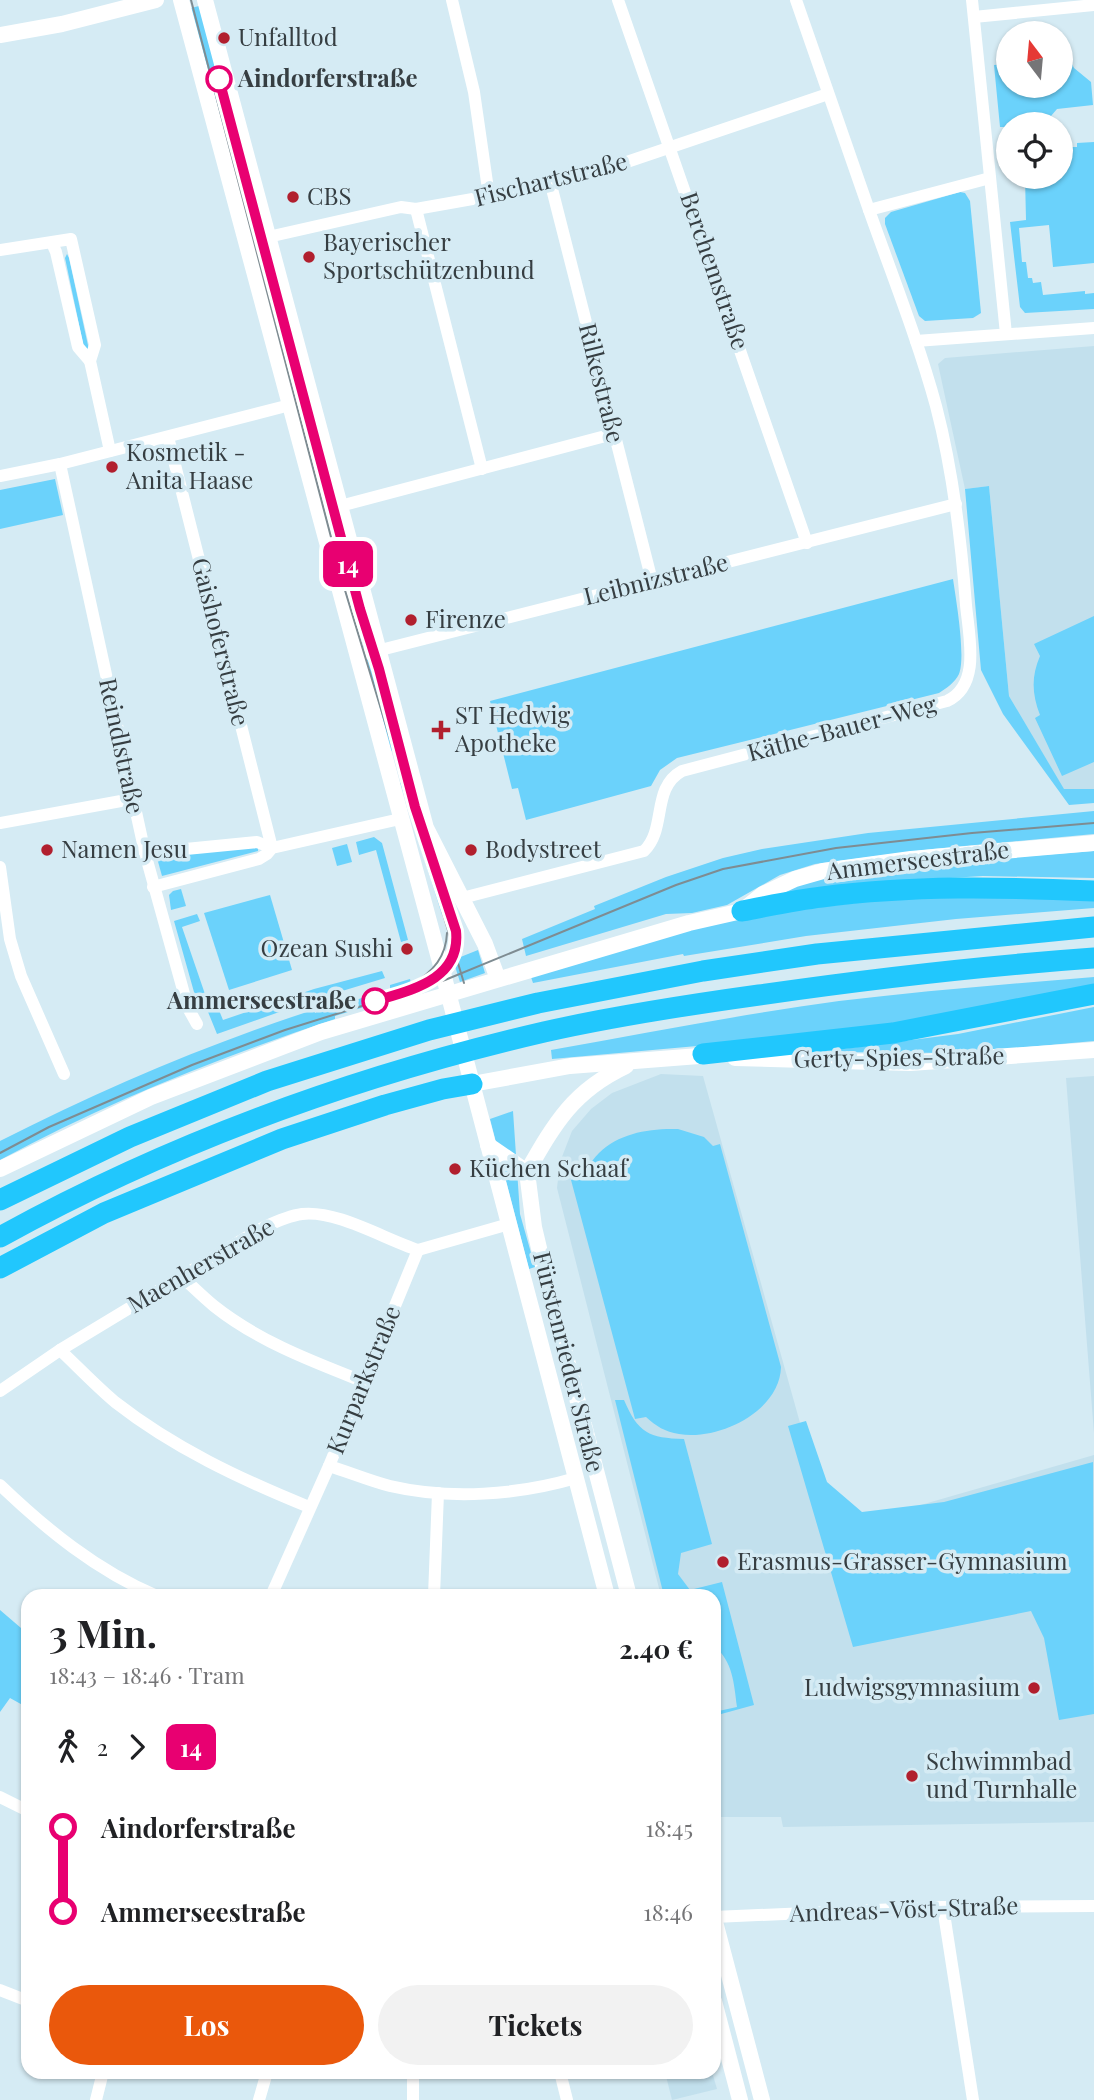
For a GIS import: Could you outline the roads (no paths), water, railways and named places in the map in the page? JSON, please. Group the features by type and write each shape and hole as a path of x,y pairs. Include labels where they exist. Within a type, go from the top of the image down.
{"highway":[{"path":"742,911 822,897 908,890 1010,887 1094,891"},
{"path":"0,1200 130,1137 267,1081 429,1030 538,1003 703,971 817,954 1094,927"},
{"path":"0,1237 99,1184 226,1130 370,1079 546,1032 695,1004 837,984 1094,958"},
{"path":"703,1054 893,1033 1094,994"},
{"path":"0,1268 104,1213 282,1139 471,1080"}],"main road":[{"path":"0,36 53,26 156,0"},
{"name":"Fürstenrieder Straße","path":"181,0 605,1589"},
{"path":"205,0 426,828 490,955 498,979"},
{"name":"Ammerseestraße","path":"0,1169 150,1097 321,1032 449,998 498,979 689,923 742,911 763,894 795,878 823,871 911,859 1094,843"},
{"name":"Gerty-Spies-Straße","path":"703,1054 743,1059 898,1063 1094,1051"},
{"path":"471,1080 570,1066 703,1054"},
{"path":"488,1145 527,1172 571,1104 598,1080 635,1061"},
{"name":"Fürstenrieder Straße","path":"527,1172 534,1227 552,1303 627,1589"},
{"path":"721,1960 762,2100"},
{"path":"721,2028 740,2100"}],"street":[{"path":"452,0 474,92 489,196"},
{"name":"Berchemstraße","path":"618,0 807,542"},
{"name":"Käthe-Bauer-Weg","path":"462,898 644,851 653,838 666,785 674,775 699,766 947,701 961,692 968,676 970,656 956,504 936,408 916,341 796,0"},
{"path":"972,0 1006,334"},
{"path":"974,17 1094,5"},
{"name":"Fischartstraße","path":"268,237 401,207 416,209 551,185 828,94"},
{"path":"869,210 990,178"},
{"name":"Rilkestraße","path":"551,185 652,581"},
{"path":"416,209 482,469"},
{"path":"0,250 71,239 95,345 90,361"},
{"path":"52,243 78,347 90,361 110,451"},
{"path":"916,341 1094,328"},
{"path":"0,476 60,464 290,405"},
{"path":"340,506 613,434"},
{"name":"Gaishoferstraße","path":"168,437 272,848"},
{"name":"Reindlstraße","path":"60,464 153,887 188,1008 197,1024"},
{"name":"Leibnizstraße","path":"357,656 956,504"},
{"path":"0,823 132,799"},
{"path":"145,853 257,842 272,848 400,819"},
{"path":"153,887 259,859 267,855 272,848"},
{"path":"0,867 10,939 21,976 64,1074"},
{"name":"Maenherstraße","path":"0,1391 60,1350 260,1229 283,1219 303,1214 335,1218 418,1250"},
{"path":"418,1250 509,1224"},
{"name":"Kurparkstraße","path":"274,1589 329,1466 418,1250"},
{"path":"182,1277 214,1306 264,1338 296,1355 362,1381"},
{"path":"60,1350 114,1401 184,1450 250,1483 309,1507"},
{"path":"329,1466 390,1486 438,1493 504,1492 576,1478"},
{"path":"0,1485 33,1517 75,1549 143,1589"},
{"path":"434,1589 438,1493"},
{"path":"0,1797 21,1808"},
{"name":"Andreas-Vöst-Straße","path":"721,1918 943,1907 1094,1906"},
{"path":"943,1907 973,2100"},
{"path":"0,1990 21,1998"},
{"path":"96,2100 101,2079"},
{"path":"259,2100 265,2079"},
{"path":"413,2079 413,2100"},
{"path":"561,2079 567,2100"}],"tram line":[{"path":"191,0 344,587 464,983"},
{"name":"14","path":"219,79 415,807 456,931 454,953 443,971 428,983 375,1001"},
{"path":"290,345 327,484"},
{"path":"0,1153 49,1127 192,1065 285,1030 445,980 676,885 723,869 836,848 1094,823"},
{"path":"411,984 426,975 437,963 444,950 447,933"}],"place":[{"name":"Unfalltod","path":"224,38"},
{"name":"Aindorferstraße","path":"219,79"},
{"name":"CBS","path":"293,197"},
{"name":"Bayerischer Sportschützenbund","path":"309,257"},
{"name":"Kosmetik - Anita Haase","path":"112,467"},
{"name":"Firenze","path":"411,620"},
{"name":"ST Hedwig Apotheke","path":"441,730"},
{"name":"Namen Jesu","path":"47,850"},
{"name":"Bodystreet","path":"471,850"},
{"name":"Ozean Sushi","path":"407,949"},
{"name":"Ammerseestraße","path":"375,1001"},
{"name":"Küchen Schaaf","path":"455,1169"},
{"name":"Erasmus-Grasser-Gymnasium","path":"723,1562"},
{"name":"Ludwigsgymnasium","path":"1034,1688"},
{"name":"Schwimmbad und Turnhalle","path":"912,1776"}]}
